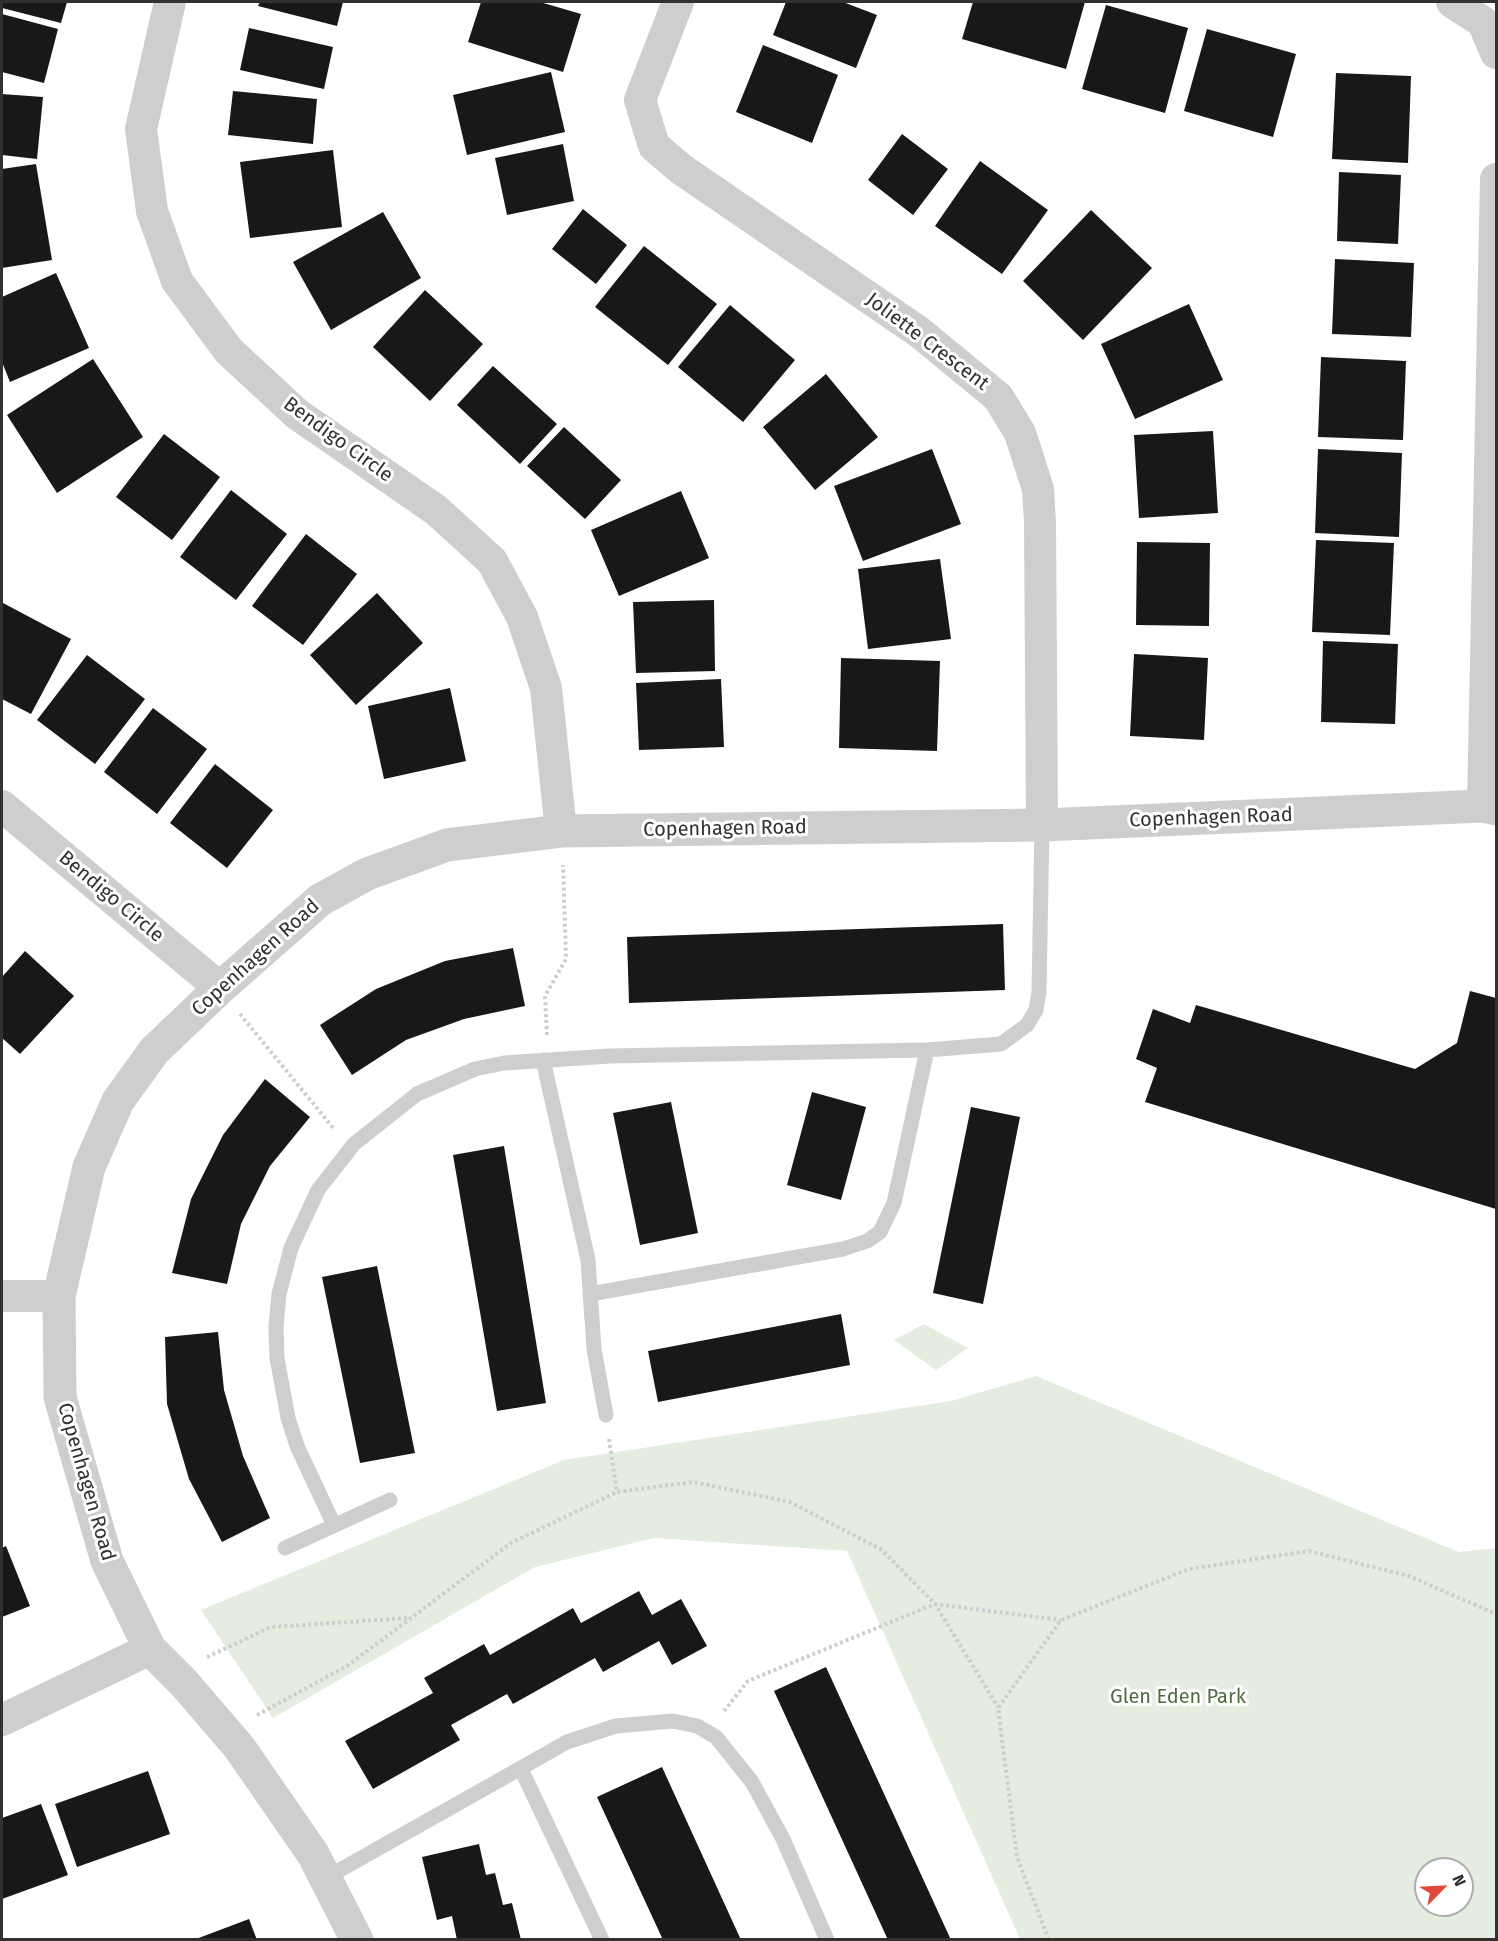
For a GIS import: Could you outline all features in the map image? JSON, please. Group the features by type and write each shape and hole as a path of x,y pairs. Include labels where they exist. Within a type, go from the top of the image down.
{"street":[{"name":"Bendigo Circle","path":"170,2 141,129 152,211 177,281 230,351 297,414 436,510 492,561 522,617 546,688 561,831"},
{"name":"Joliette Crescent","path":"678,2 640,100 646,126 654,146 681,169 919,332 998,397 1020,433 1038,489 1040,522 1042,825"},
{"path":"1452,2 1483,22 1497,53"},
{"path":"1490,808 1497,179"},
{"name":"Bendigo Circle","path":"2,806 220,988"},
{"name":"Copenhagen Road","path":"357,1940 313,1854 238,1747 184,1683 150,1649 107,1561 60,1397 59,1296 89,1167 118,1101 154,1051 220,988 320,900 366,874 447,845 561,831 1042,825 1490,808"},
{"path":"2,1296 59,1296"},
{"path":"2,1720 150,1649"}],"lane":[{"path":"334,1525 297,1446 288,1418 280,1380 276,1326 279,1294 291,1248 318,1190 350,1148 409,1100 447,1080 489,1066 610,1056 927,1050 1001,1044 1027,1026 1036,1010 1039,992 1042,825"},
{"path":"590,1294 843,1249 867,1241 880,1232 894,1203 927,1050"},
{"path":"546,1060 585,1243 594,1349 606,1415"},
{"path":"285,1548 390,1500"},
{"path":"324,1878 567,1742 616,1726 674,1721 708,1731 730,1752 752,1782 783,1839 827,1940"},
{"path":"521,1769 602,1940"}],"path":[{"path":"546,1060 545,996 566,959 561,831"},
{"path":"220,988 318,1112 350,1148"},
{"path":"606,1415 617,1491"},
{"path":"225,1732 347,1666 511,1542 617,1491 693,1482 790,1502 882,1550 935,1604 998,1708 1017,1857 1048,1940"},
{"path":"708,1731 748,1681 935,1604 1061,1620 1189,1569 1309,1551 1409,1576 1497,1614"},
{"path":"184,1683 207,1657 271,1627 409,1618"},
{"path":"998,1708 1061,1620"}],"green space":[{"path":"924,1324 968,1348 936,1370 894,1340"},
{"name":"Glen Eden Park","path":"1036,1376 1459,1552 1496,1548 1496,1939 1020,1939 847,1551 654,1538 535,1567 273,1718 201,1610 564,1460 951,1401"}],"building":[{"path":"2,2 67,2 61,23 2,8"},
{"path":"260,2 343,2 337,26 258,6"},
{"path":"481,2 540,2 581,14 563,72 468,42"},
{"path":"786,2 843,2 877,15 856,68 773,35"},
{"path":"973,2 1085,2 1066,69 962,39"},
{"path":"1106,5 1188,28 1165,113 1082,89"},
{"path":"2,14 58,29 44,83 2,72"},
{"path":"249,28 333,47 324,89 240,70"},
{"path":"1207,29 1296,54 1273,137 1184,111"},
{"path":"763,45 838,75 812,143 736,112"},
{"path":"551,72 565,132 467,155 453,95"},
{"path":"1336,73 1411,76 1408,163 1332,159"},
{"path":"233,91 317,99 313,144 228,135"},
{"path":"2,94 43,97 37,159 2,155"},
{"path":"902,134 948,169 913,215 868,180"},
{"path":"563,144 574,201 507,215 495,158"},
{"path":"333,150 342,227 250,238 240,162"},
{"path":"980,161 1048,210 1002,274 935,226"},
{"path":"36,164 52,260 2,268 2,169"},
{"path":"1339,172 1401,175 1398,244 1337,241"},
{"path":"583,209 627,245 596,284 552,249"},
{"path":"1091,210 1152,268 1083,340 1023,281"},
{"path":"383,212 421,278 331,330 293,262"},
{"path":"644,246 717,304 668,365 595,307"},
{"path":"1335,259 1414,263 1411,337 1332,334"},
{"path":"56,273 89,348 10,382 2,362 2,297"},
{"path":"425,290 483,344 430,401 373,347"},
{"path":"1189,304 1223,380 1135,419 1101,344"},
{"path":"730,305 795,360 743,422 678,367"},
{"path":"1321,357 1406,361 1403,440 1318,437"},
{"path":"93,359 143,437 57,493 7,415"},
{"path":"493,366 557,424 520,464 457,405"},
{"path":"826,374 878,437 815,490 763,427"},
{"path":"564,427 621,480 585,519 527,466"},
{"path":"1213,431 1218,513 1139,518 1134,435"},
{"path":"164,434 220,477 172,540 116,497"},
{"path":"932,449 961,524 863,561 834,486"},
{"path":"1318,449 1402,453 1399,537 1315,533"},
{"path":"231,490 287,534 236,600 180,557"},
{"path":"681,491 709,558 619,596 591,530"},
{"path":"306,534 357,574 303,645 252,606"},
{"path":"1316,540 1394,543 1390,635 1312,632"},
{"path":"1137,542 1210,543 1209,626 1136,625"},
{"path":"940,559 951,639 868,649 858,569"},
{"path":"377,593 423,643 356,705 310,655"},
{"path":"714,600 715,671 636,673 633,602"},
{"path":"3,603 71,639 31,714 2,699"},
{"path":"1323,641 1398,644 1395,724 1321,722"},
{"path":"1134,654 1208,658 1204,740 1130,736"},
{"path":"87,655 145,699 95,764 37,720"},
{"path":"841,658 940,661 937,751 839,748"},
{"path":"721,679 724,747 639,750 636,683"},
{"path":"450,688 466,761 384,779 368,706"},
{"path":"153,708 207,749 157,814 104,772"},
{"path":"215,764 273,810 227,868 170,823"},
{"path":"1003,924 1005,990 629,1003 627,937"},
{"path":"513,948 525,1006 464,1019 406,1040 352,1075 320,1025 376,989 445,961"},
{"path":"25,951 74,996 20,1054 2,1038 2,977"},
{"path":"1470,991 1496,998 1496,1209 1145,1102 1157,1068 1136,1059 1153,1009 1190,1023 1196,1005 1415,1069 1457,1043"},
{"path":"265,1079 310,1117 270,1166 241,1224 227,1284 172,1273 191,1199 223,1135"},
{"path":"812,1092 866,1107 841,1200 787,1185"},
{"path":"671,1102 698,1233 640,1245 613,1113"},
{"path":"971,1107 1020,1117 983,1304 933,1293"},
{"path":"504,1146 546,1403 497,1411 453,1155"},
{"path":"377,1266 415,1453 360,1463 322,1277"},
{"path":"841,1314 850,1365 658,1402 648,1351"},
{"path":"218,1332 224,1390 243,1456 270,1518 222,1542 189,1479 167,1404 165,1337"},
{"path":"6,1546 30,1606 2,1617 2,1548"},
{"path":"639,1591 652,1615 681,1599 707,1646 672,1665 659,1641 603,1672 595,1658 513,1704 507,1694 451,1725 460,1740 373,1789 345,1741 433,1693 424,1678 484,1644 490,1655 573,1608 581,1623"},
{"path":"826,1667 951,1940 888,1940 774,1691"},
{"path":"662,1767 741,1940 663,1940 597,1797"},
{"path":"148,1771 170,1834 77,1867 55,1804"},
{"path":"41,1804 68,1875 2,1899 2,1818"},
{"path":"479,1844 486,1875 495,1873 503,1905 512,1903 521,1940 457,1940 452,1916 437,1920 422,1857"},
{"path":"249,1919 257,1940 196,1940 196,1939"}]}
